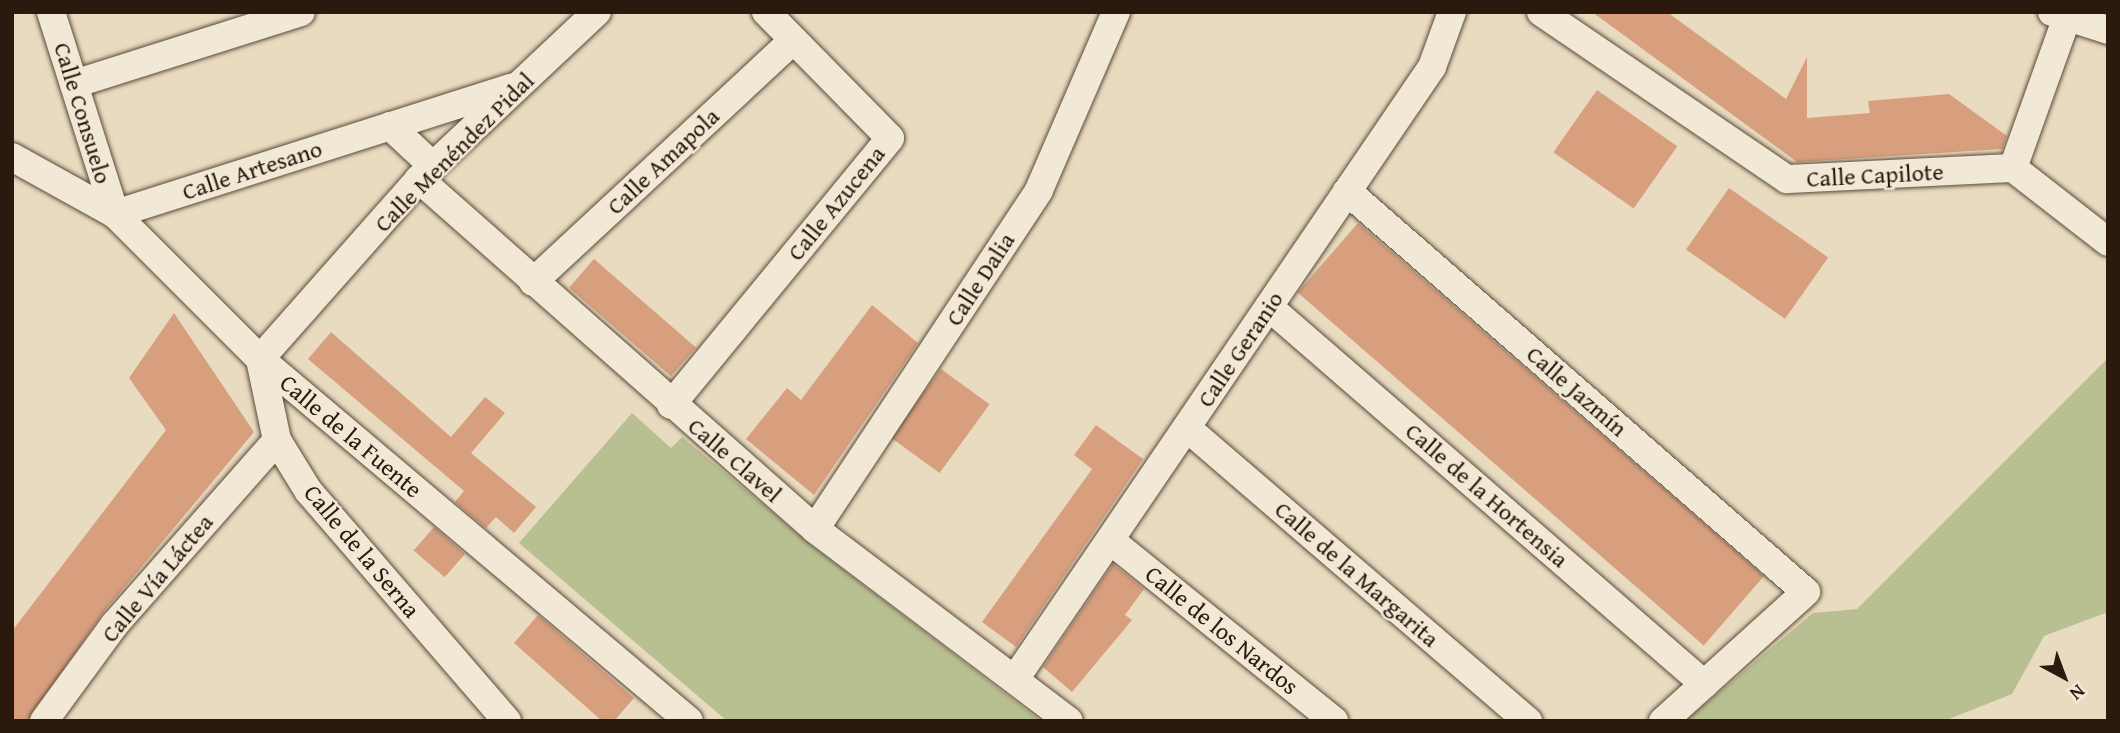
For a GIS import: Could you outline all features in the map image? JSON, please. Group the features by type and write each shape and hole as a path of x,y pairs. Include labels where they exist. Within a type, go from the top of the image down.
{"street":[{"name":"Calle Consuelo","path":"51,12 115,214"},
{"path":"74,84 301,12"},
{"name":"Calle Menéndez Pidal","path":"260,359 426,172 597,12"},
{"name":"Calle Azucena","path":"671,405 890,138 766,12"},
{"name":"Calle Dalia","path":"815,529 1039,191 1116,12"},
{"name":"Calle Geranio","path":"1015,678 1432,67 1452,12"},
{"name":"Calle Capilote","path":"1541,12 1787,179 2013,168"},
{"path":"2108,30 2063,14 2013,168 2108,242"},
{"name":"Calle Amapola","path":"533,282 793,40"},
{"name":"Calle Artesano","path":"115,214 520,85"},
{"path":"390,126 426,172"},
{"name":"Calle de la Fuente","path":"12,157 115,214 260,359 689,721"},
{"name":"Calle Clavel","path":"426,172 533,282 815,529 1069,721"},
{"name":"Calle Jazmín","path":"1347,191 1806,592 1704,684"},
{"name":"Calle de la Hortensia","path":"1269,307 1704,684"},
{"name":"Calle de la Serna","path":"260,359 277,440 309,492 507,721"},
{"name":"Calle de la Margarita","path":"1186,428 1528,721"},
{"name":"Calle Vía Láctea","path":"44,721 116,624 277,440"},
{"name":"Calle de los Nardos","path":"1110,540 1334,721"},
{"path":"1663,721 1704,684"}],"green space":[{"path":"2108,358 2108,612 2044,636 2012,694 1944,721 1685,721 1813,613 1857,609"},
{"path":"632,413 671,448 682,437 816,549 1041,721 727,721 519,543"}],"building":[{"path":"1592,12 1667,12 1786,99 1807,57 1807,118 1870,113 1868,101 1949,94 2007,136 2002,149 1797,162"},
{"path":"1597,90 1677,146 1634,208 1553,152"},
{"path":"1729,188 1828,257 1785,319 1686,249"},
{"path":"1358,223 1764,576 1704,645 1298,292"},
{"path":"594,259 696,348 671,376 569,288"},
{"path":"872,305 918,343 814,495 746,439 787,388 801,400"},
{"path":"174,313 254,432 102,614 28,721 12,721 12,631 166,430 129,378"},
{"path":"331,332 451,437 485,397 505,413 471,453 536,507 514,533 496,517 486,528 455,502 464,491 308,359"},
{"path":"941,369 990,404 940,473 891,438"},
{"path":"1096,425 1143,459 1016,647 982,622 1092,469 1074,455"},
{"path":"434,527 465,554 445,577 414,550"},
{"path":"1113,564 1144,589 1125,615 1132,620 1072,692 1043,667"},
{"path":"538,615 634,698 614,721 602,721 514,643"}]}
